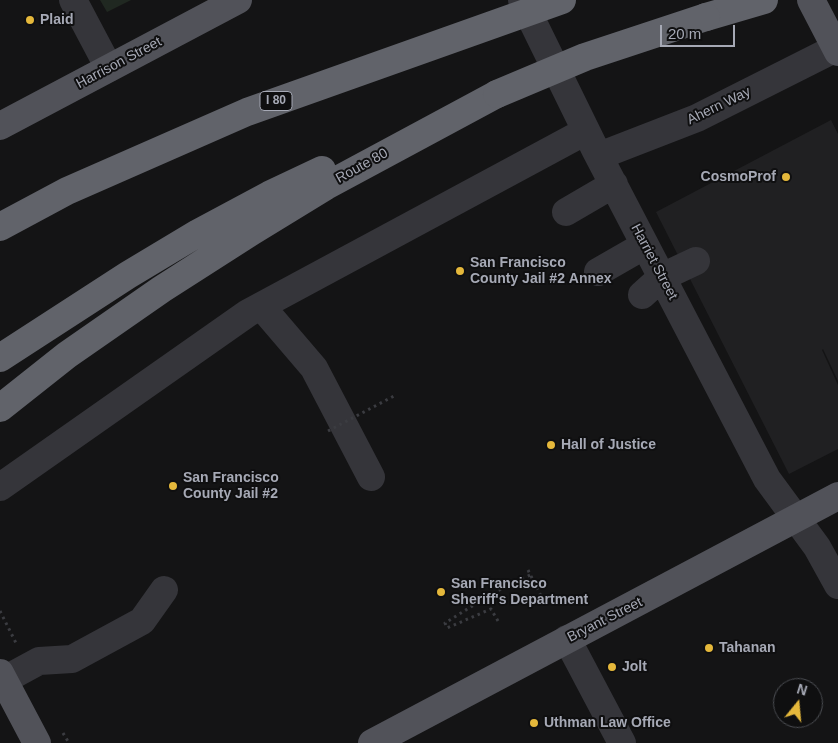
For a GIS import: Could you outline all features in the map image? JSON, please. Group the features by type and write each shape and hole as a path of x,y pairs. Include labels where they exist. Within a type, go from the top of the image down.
{"highway":[{"name":"I 80","path":"0,227 67,191 247,112 562,0"},
{"name":"Route 80","path":"0,408 83,344 162,288 326,186 497,94 585,56 672,27 764,0"},
{"path":"0,358 128,275 198,233 269,195 339,162 497,94"}],"main road":[{"name":"Harrison Street","path":"0,126 238,0"},
{"path":"811,0 837,50"},
{"name":"Bryant Street","path":"372,743 838,496"},
{"path":"2,676 37,743"}],"street":[{"path":"74,0 109,68"},
{"name":"Harriet Street","path":"522,0 599,156 662,277 737,446 768,479 797,518 817,547 838,585"},
{"name":"Ahern Way","path":"599,156 697,118 837,50"},
{"path":"0,487 248,313 586,130"},
{"path":"566,212 614,184"},
{"path":"598,272 645,245"},
{"path":"642,295 662,277 696,261"},
{"path":"261,306 314,368 372,477"},
{"path":"2,676 39,661 72,659 142,621 164,590"},
{"path":"567,639 622,743"}],"path":[{"path":"328,431 394,396"},
{"path":"528,570 542,598"},
{"path":"498,621 491,609 447,628 445,623 493,593 530,575"}],"shaded area":[{"path":"100,0 131,0 107,12"},
{"path":"831,120 838,134 838,381 822,350 838,385 838,449 789,474 656,212"}],"place":[{"name":"Plaid","path":"30,20"},
{"name":"CosmoProf","path":"786,177"},
{"name":"San Francisco County Jail #2 Annex","path":"460,271"},
{"name":"Hall of Justice","path":"551,445"},
{"name":"San Francisco County Jail #2","path":"173,486"},
{"name":"San Francisco Sheriff's Department","path":"441,592"},
{"name":"Tahanan","path":"709,648"},
{"name":"Jolt","path":"612,667"},
{"name":"Uthman Law Office","path":"534,723"}]}
